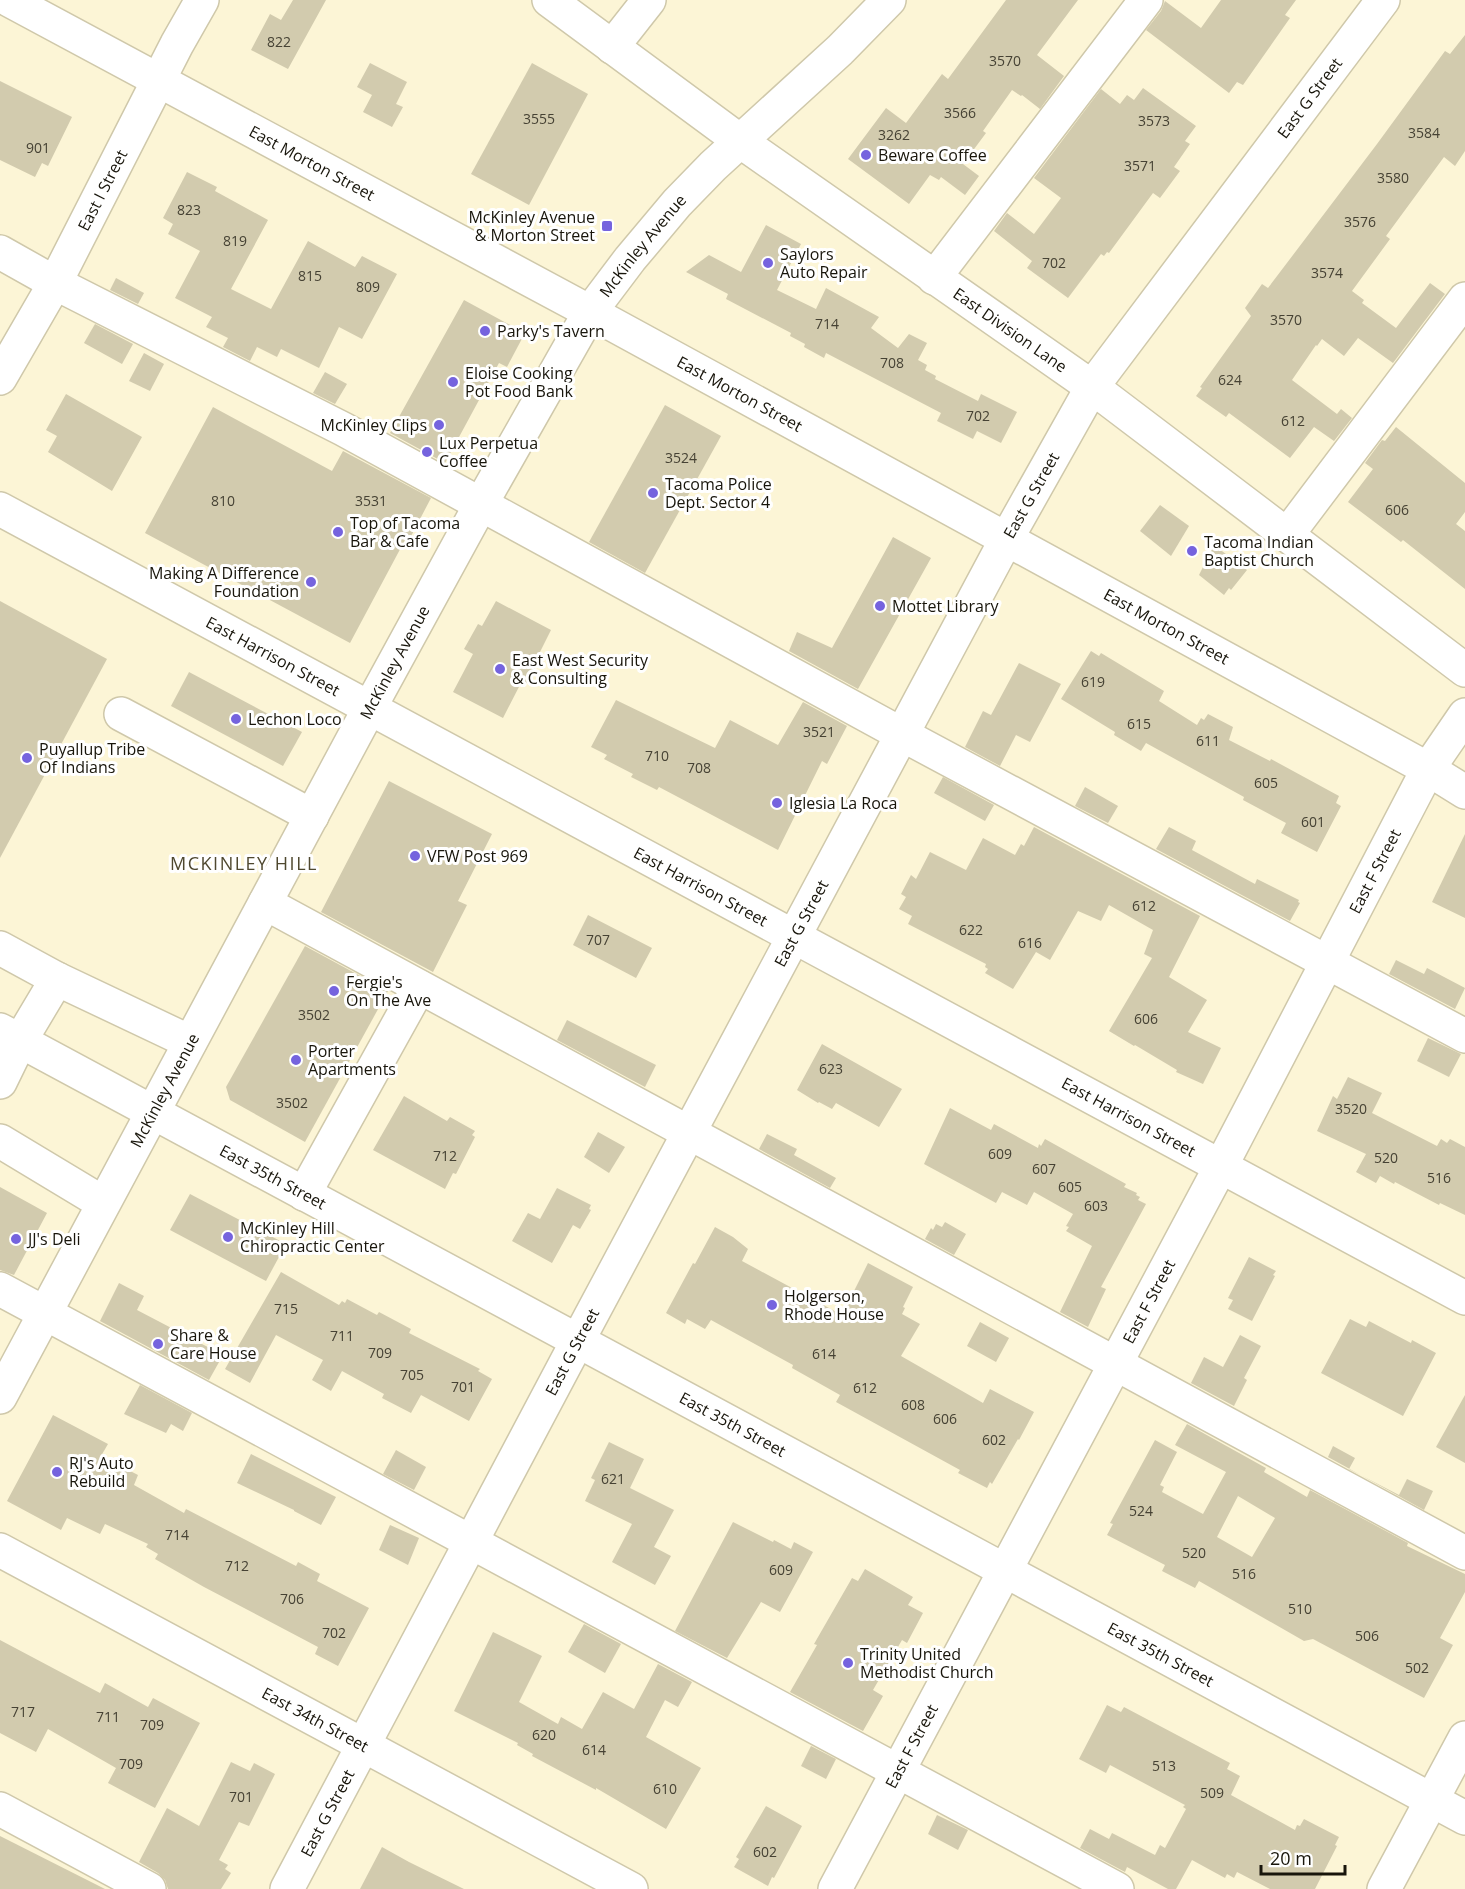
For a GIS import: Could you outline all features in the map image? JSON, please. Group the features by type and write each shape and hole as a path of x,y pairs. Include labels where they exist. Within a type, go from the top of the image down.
{"street":[{"name":"East Morton Street","path":"9,0 1007,538 1465,792"},
{"name":"East I Street","path":"0,378 55,283 177,44 202,0"},
{"name":"East Division Lane","path":"549,0 740,141 1092,387 1465,670"},
{"path":"612,47 649,0"},
{"name":"McKinley Avenue","path":"0,1397 369,709 481,504 590,312 677,203 740,141 840,50 889,0"},
{"path":"934,278 1146,0"},
{"name":"East G Street","path":"287,1889 577,1341 1007,538 1092,387 1383,0"},
{"path":"0,252 55,283 343,429 903,735 1465,1036"},
{"path":"1287,535 1465,299"},
{"name":"East Harrison Street","path":"0,509 1465,1298"},
{"path":"121,714 312,816"},
{"name":"East F Street","path":"835,1889 1221,1166 1428,770 1465,715"},
{"path":"265,903 1465,1553"},
{"path":"0,948 57,979 190,1042"},
{"path":"0,1082 10,1035 57,979"},
{"path":"304,1194 420,987"},
{"name":"East 35th Street","path":"10,1035 1465,1818"},
{"path":"0,1141 103,1203"},
{"path":"0,1289 1117,1889"},
{"name":"East 34th Street","path":"0,1550 631,1889"},
{"path":"1384,1889 1465,1738"},
{"path":"0,1809 148,1889"}],"building":[{"path":"293,0 326,0 288,69 251,50 270,14 281,20"},
{"path":"1006,0 1078,0 1037,55 1064,76 1040,109 1012,90 983,131 986,133 963,164 979,176 965,195 941,177 939,180 930,175 909,204 848,159 886,108 906,123 942,74 948,79"},
{"path":"1221,0 1296,0 1285,15 1290,18 1243,85 1237,82 1229,93 1146,30 1161,11 1165,1 1201,28"},
{"path":"1465,35 1465,151 1455,166 1444,157 1386,236 1390,239 1352,291 1364,300 1362,303 1396,328 1430,283 1445,294 1393,363 1358,338 1344,356 1322,339 1316,345 1292,380 1337,414 1341,409 1352,418 1334,441 1314,427 1290,458 1229,413 1226,417 1196,396 1202,388 1200,387 1251,316 1245,308 1262,284 1268,288 1445,51 1450,54"},
{"path":"370,63 407,82 396,104 403,107 392,127 363,112 372,95 357,87"},
{"path":"532,63 588,94 529,205 471,174"},
{"path":"0,81 72,117 48,166 42,163 35,177 0,160"},
{"path":"1143,88 1196,126 1185,141 1190,144 1174,167 1180,171 1160,198 1153,193 1109,253 1107,252 1104,256 1101,254 1068,298 1027,268 1032,261 994,231 1007,213 1034,234 1061,198 1034,178 1101,89 1120,104 1127,95 1134,100"},
{"path":"187,172 217,187 215,191 268,220 231,289 271,309 308,241 355,267 362,256 397,274 362,339 339,327 319,368 281,349 277,357 257,347 250,361 223,347 228,338 206,327 212,317 175,298 200,251 168,234 173,224 163,218"},
{"path":"766,225 801,244 777,290 816,309 826,288 879,317 871,328 898,348 909,334 927,343 918,360 927,365 925,370 936,376 935,379 978,401 981,394 1017,412 1001,443 977,431 973,439 937,421 941,413 826,353 824,358 804,347 805,344 790,336 791,333 726,299 728,294 686,272 709,255 741,272"},
{"path":"116,278 144,293 138,304 110,290"},
{"path":"464,300 525,333 507,367 499,363 445,463 390,433"},
{"path":"95,324 133,344 122,364 84,343"},
{"path":"144,353 164,364 150,391 129,381"},
{"path":"325,372 347,384 335,404 313,393"},
{"path":"66,394 142,437 112,491 48,452 57,436 46,430"},
{"name":"Tacoma Police Dept. Sector 4","path":"665,405 721,436 645,573 589,542"},
{"path":"213,407 332,471 343,451 431,498 408,542 405,540 350,643 145,533"},
{"path":"1396,427 1465,483 1465,512 1456,524 1465,531 1465,589 1403,540 1401,542 1348,502 1373,469 1365,463 1382,440 1385,441"},
{"path":"1160,505 1189,526 1171,556 1140,531"},
{"name":"Mottet Library","path":"893,537 931,558 858,689 789,651 797,632 832,648"},
{"path":"1214,545 1247,570 1224,595 1199,575"},
{"name":"Puyallup Tribe Of Indians","path":"0,601 107,659 0,858"},
{"name":"East West Security & Consulting","path":"496,601 551,630 538,656 541,657 527,683 522,681 503,718 453,692 473,654 464,649 478,624 482,626"},
{"path":"1091,651 1099,656 1101,653 1164,691 1159,701 1197,725 1201,718 1204,720 1208,714 1233,727 1229,740 1270,761 1271,759 1339,796 1336,803 1341,806 1317,852 1281,833 1286,823 1243,800 1244,797 1146,743 1141,751 1061,699"},
{"path":"1019,663 1061,684 1030,742 1016,735 1000,766 965,747 983,711 991,715"},
{"name":"Lechon Loco","path":"189,672 302,732 283,766 171,706"},
{"path":"616,700 715,748 730,720 778,745 803,702 847,726 827,764 822,761 778,850 659,787 657,790 631,777 633,774 604,759 607,755 591,747"},
{"path":"943,777 994,805 985,821 934,793"},
{"name":"VFW Post 969","path":"389,781 492,834 458,901 467,905 433,972 321,912"},
{"path":"1085,787 1118,806 1108,823 1075,806"},
{"path":"1034,827 1200,916 1169,977 1207,1000 1188,1032 1221,1048 1203,1084 1176,1072 1177,1070 1109,1031 1152,958 1144,954 1153,930 1109,905 1101,921 1078,911 1050,960 1036,952 1013,989 985,973 988,969 985,967 986,964 908,924 912,916 899,909 906,897 901,894 911,875 916,879 930,852 966,870 983,838 1015,855 1021,844 1024,846"},
{"path":"1169,827 1196,841 1192,850 1255,884 1257,879 1299,900 1300,903 1290,921 1156,849"},
{"path":"1465,834 1465,918 1432,902"},
{"path":"588,915 652,948 636,978 573,945"},
{"name":"Porter Apartments","path":"305,946 388,991 305,1142 230,1100 226,1087"},
{"path":"1396,960 1424,974 1427,968 1465,988 1455,1009 1389,974"},
{"path":"567,1020 656,1065 645,1087 557,1040"},
{"path":"1428,1038 1461,1054 1449,1077 1417,1061"},
{"path":"822,1044 902,1089 879,1127 836,1103 832,1109 797,1090"},
{"path":"1348,1077 1382,1093 1372,1113 1437,1146 1441,1139 1447,1143 1450,1139 1465,1147 1465,1215 1380,1176 1376,1183 1356,1172 1366,1154 1317,1131 1333,1096 1337,1099"},
{"path":"404,1096 447,1121 450,1117 475,1131 472,1135 475,1137 456,1174 453,1173 445,1189 373,1150"},
{"path":"950,1108 991,1130 994,1124 1038,1148 1045,1139 1126,1184 1124,1187 1137,1193 1136,1195 1140,1197 1138,1200 1146,1204 1101,1287 1106,1289 1088,1327 1060,1312 1092,1246 1066,1231 1069,1227 1066,1226 1073,1214 1034,1192 1027,1205 1002,1192 996,1203 924,1164"},
{"path":"598,1132 625,1147 609,1173 584,1157"},
{"path":"767,1134 797,1149 794,1155 836,1178 830,1188 759,1149"},
{"name":"JJ's Deli","path":"0,1187 47,1213 14,1275 0,1270"},
{"path":"557,1188 591,1205 589,1209 591,1210 580,1229 573,1225 552,1263 512,1241 528,1213 540,1219"},
{"name":"McKinley Hill Chiropractic Center","path":"190,1194 286,1244 266,1281 170,1230"},
{"path":"945,1222 966,1234 954,1255 925,1239 931,1228 933,1230 936,1224 942,1227"},
{"path":"715,1227 748,1249 742,1261 842,1315 868,1263 913,1287 902,1314 920,1324 901,1356 983,1403 990,1389 1034,1412 992,1484 990,1482 987,1488 958,1473 960,1470 836,1402 840,1395 792,1368 793,1365 711,1320 705,1329 687,1319 685,1324 666,1313"},
{"path":"1249,1257 1276,1271 1252,1321 1228,1309 1233,1300 1228,1298"},
{"path":"281,1272 339,1305 342,1301 345,1303 347,1299 377,1315 379,1312 411,1329 409,1333 480,1369 478,1371 492,1379 469,1421 421,1395 411,1413 382,1398 384,1394 342,1371 331,1391 312,1380 323,1360 276,1335 250,1383 225,1369"},
{"name":"Share & Care House","path":"119,1283 144,1296 137,1310 223,1355 209,1380 100,1321"},
{"path":"1350,1319 1366,1327 1369,1321 1436,1353 1403,1416 1321,1373"},
{"path":"980,1322 1009,1338 996,1362 967,1346"},
{"path":"1240,1335 1261,1346 1244,1378 1247,1380 1234,1406 1191,1383 1204,1357 1223,1367"},
{"path":"140,1385 192,1413 183,1431 171,1424 166,1433 124,1414"},
{"path":"1465,1395 1465,1463 1436,1447"},
{"path":"53,1415 108,1444 101,1456 138,1475 134,1485 184,1513 186,1509 296,1566 298,1562 320,1574 317,1581 369,1608 338,1666 315,1654 318,1647 155,1559 158,1554 146,1547 148,1544 105,1524 100,1534 67,1518 61,1530 7,1501"},
{"path":"1187,1424 1266,1468 1264,1472 1307,1497 1310,1490 1408,1543 1407,1546 1465,1574 1465,1592 1440,1638 1453,1645 1424,1698 1313,1639 1304,1641 1199,1581 1195,1588 1162,1571 1165,1565 1107,1535 1113,1524 1110,1523 1155,1440 1177,1452 1160,1485 1164,1487 1162,1492 1203,1514 1226,1472 1175,1445","holes":["1238,1496 1275,1518 1252,1557 1217,1537"]},
{"path":"609,1442 644,1459 630,1488 674,1510 654,1547 671,1556 655,1585 612,1562 632,1524 585,1501 595,1480 591,1478"},
{"path":"1333,1446 1355,1458 1349,1469 1328,1457"},
{"path":"396,1450 426,1467 414,1490 383,1474"},
{"path":"251,1454 336,1497 321,1525 237,1483"},
{"path":"1362,1476 1399,1495 1407,1479 1433,1491 1424,1510"},
{"path":"733,1522 791,1549 794,1542 813,1552 780,1612 761,1602 727,1658 675,1631"},
{"path":"390,1525 419,1538 408,1565 379,1550"},
{"name":"Trinity United Methodist Church","path":"865,1569 913,1597 908,1605 923,1613 907,1643 902,1640 873,1690 883,1696 863,1731 790,1692 817,1645 814,1644 852,1578 858,1581"},
{"path":"584,1624 621,1644 605,1673 568,1652"},
{"path":"493,1632 542,1656 519,1702 558,1724 561,1717 582,1729 603,1692 634,1709 658,1664 692,1682 678,1707 665,1700 646,1737 701,1768 666,1829 596,1788 596,1790 532,1756 533,1754 517,1745 518,1743 454,1711"},
{"path":"0,1640 100,1693 105,1683 148,1707 153,1698 200,1723 155,1808 108,1783 116,1768 48,1729 36,1752 0,1733"},
{"path":"1107,1705 1121,1712 1124,1707 1230,1763 1227,1769 1240,1776 1231,1795 1295,1830 1304,1819 1339,1837 1335,1845 1337,1846 1315,1889 1270,1889 1237,1872 1234,1878 1227,1874 1225,1878 1192,1860 1176,1889 1168,1889 1127,1867 1125,1872 1080,1848 1090,1829 1109,1839 1112,1833 1155,1855 1160,1845 1165,1848 1186,1809 1183,1807 1185,1805 1110,1765 1106,1773 1079,1759"},
{"path":"811,1746 836,1759 826,1779 801,1766"},
{"path":"231,1762 250,1771 254,1763 275,1774 249,1826 239,1822 219,1860 228,1865 225,1869 231,1873 221,1889 168,1889 165,1880 158,1873 139,1862 167,1808 199,1826"},
{"path":"766,1806 802,1826 768,1886 734,1867 739,1859 736,1857"},
{"path":"937,1815 968,1830 958,1850 928,1834"},
{"path":"0,1836 105,1889 0,1889"},
{"path":"382,1847 409,1862 464,1889 360,1889"}],"place":[{"name":"Beware Coffee","path":"866,155"},
{"name":"McKinley Avenue & Morton Street","path":"607,226"},
{"name":"Saylors Auto Repair","path":"768,263"},
{"name":"Parky's Tavern","path":"485,331"},
{"name":"Eloise Cooking Pot Food Bank","path":"453,382"},
{"name":"McKinley Clips","path":"439,425"},
{"name":"Lux Perpetua Coffee","path":"427,452"},
{"name":"Tacoma Police Dept. Sector 4","path":"653,493"},
{"name":"Top of Tacoma Bar & Cafe","path":"338,532"},
{"name":"Tacoma Indian Baptist Church","path":"1192,551"},
{"name":"Making A Difference Foundation","path":"311,582"},
{"name":"Mottet Library","path":"880,606"},
{"name":"East West Security & Consulting","path":"500,669"},
{"name":"Lechon Loco","path":"236,719"},
{"name":"Puyallup Tribe Of Indians","path":"27,758"},
{"name":"Iglesia La Roca","path":"777,803"},
{"name":"VFW Post 969","path":"415,856"},
{"name":"Fergie's On The Ave","path":"334,991"},
{"name":"Porter Apartments","path":"296,1060"},
{"name":"McKinley Hill Chiropractic Center","path":"228,1237"},
{"name":"JJ's Deli","path":"16,1239"},
{"name":"Holgerson, Rhode House","path":"772,1305"},
{"name":"Share & Care House","path":"158,1344"},
{"name":"RJ's Auto Rebuild","path":"57,1472"},
{"name":"Trinity United Methodist Church","path":"848,1663"}],"district":[{"name":"MCKINLEY HILL","path":"244,863"}]}
